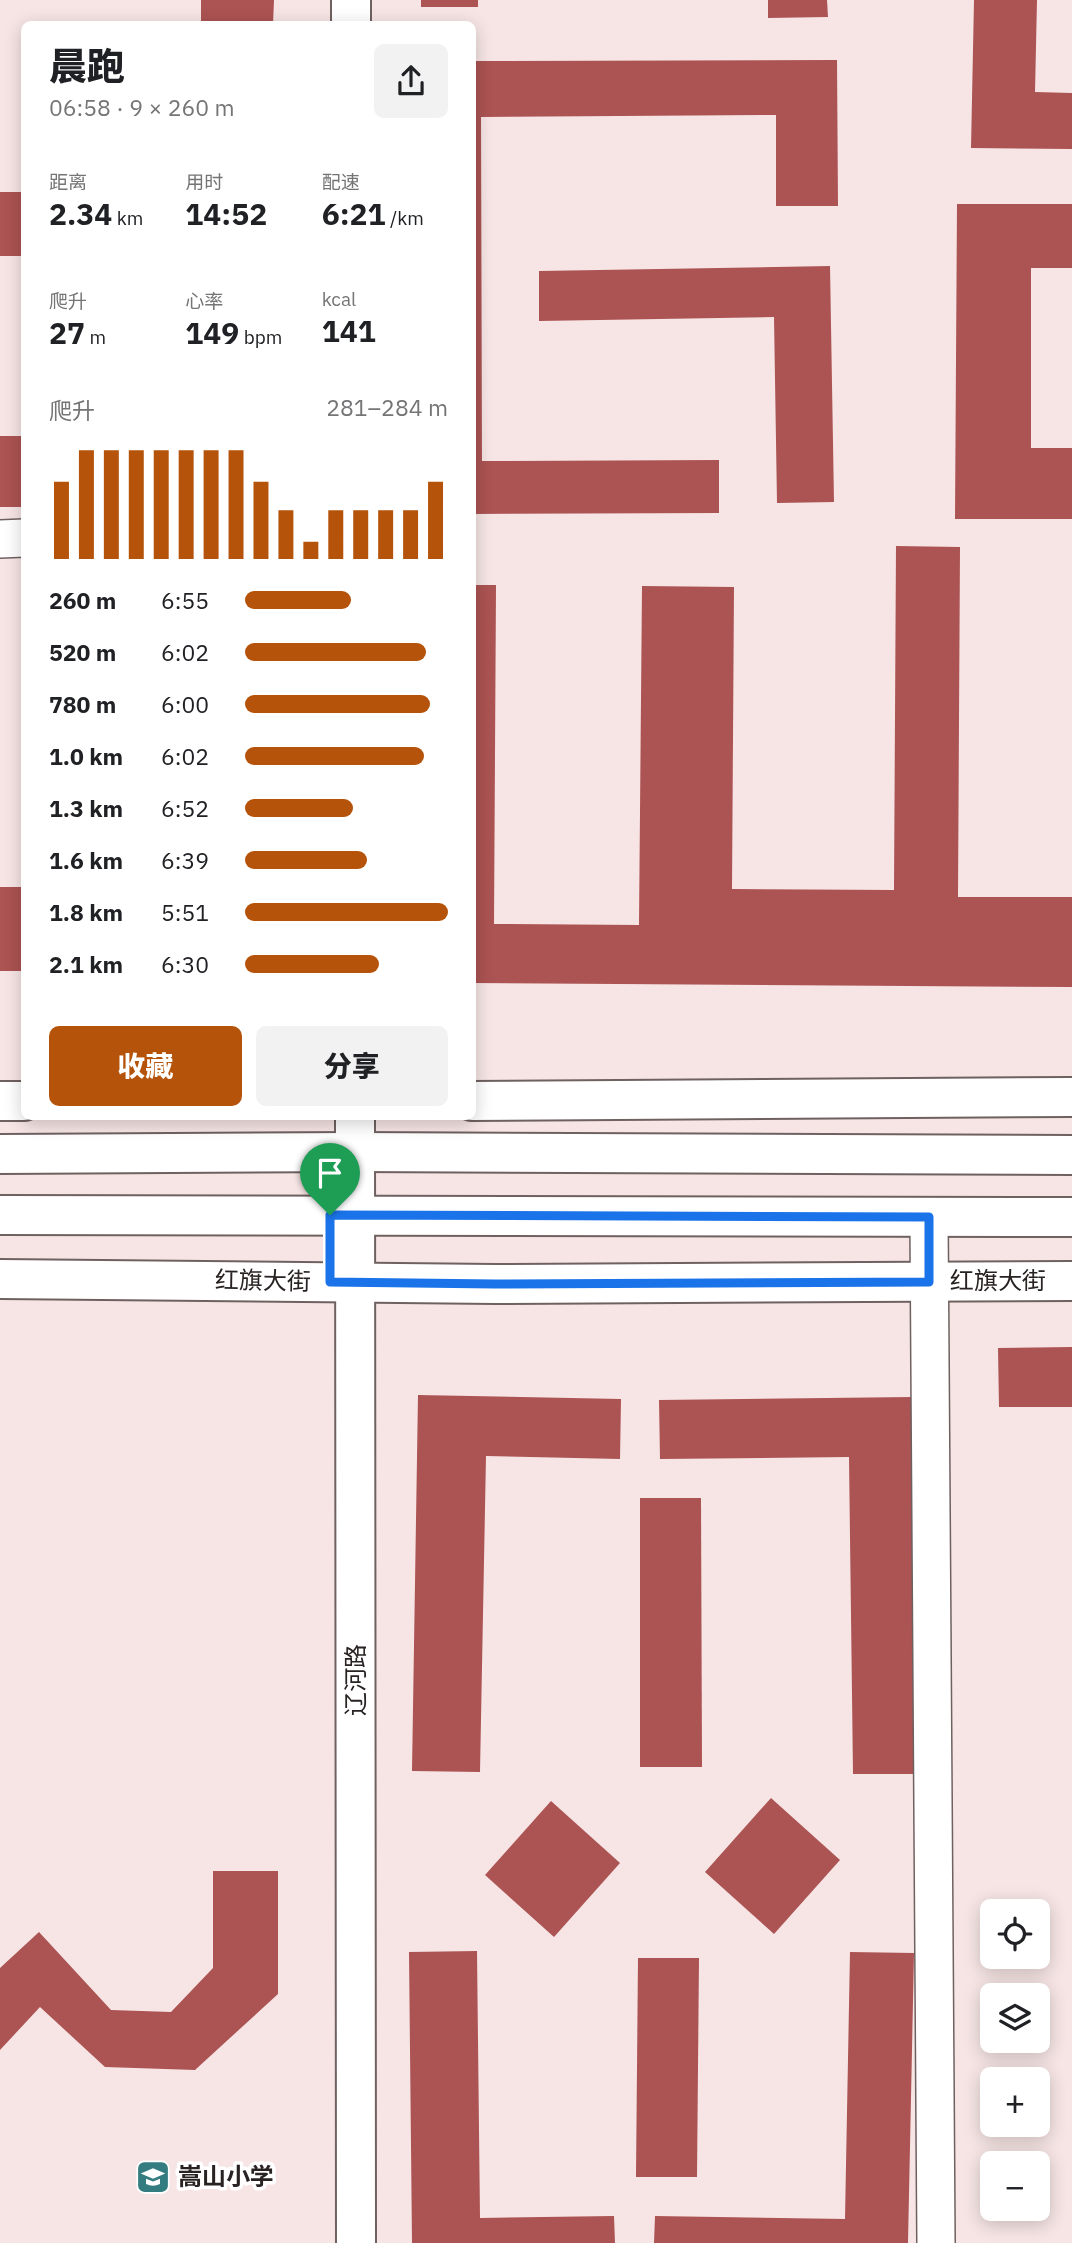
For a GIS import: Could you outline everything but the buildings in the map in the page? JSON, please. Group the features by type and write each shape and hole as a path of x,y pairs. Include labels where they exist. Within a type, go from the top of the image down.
{"main road":[{"path":"325,0 325,21"},
{"path":"351,0 351,21"},
{"path":"476,1101 1072,1097"},
{"path":"0,1101 21,1101"},
{"path":"0,1154 342,1135 1072,1155"},
{"name":"辽河路","path":"331,2243 343,1282 342,1135"},
{"path":"0,1215 1072,1217"},
{"name":"红旗大街","path":"0,1279 522,1284 1072,1281"},
{"name":"辽河路","path":"343,1282 356,2243"}],"street":[{"path":"0,539 21,538"},
{"path":"929,1217 936,2243"}],"place":[{"name":"嵩山小学","path":"153,2177"}],"route":[{"path":"330,1215 929,1217 929,1282 330,1282 330,1215"}]}
